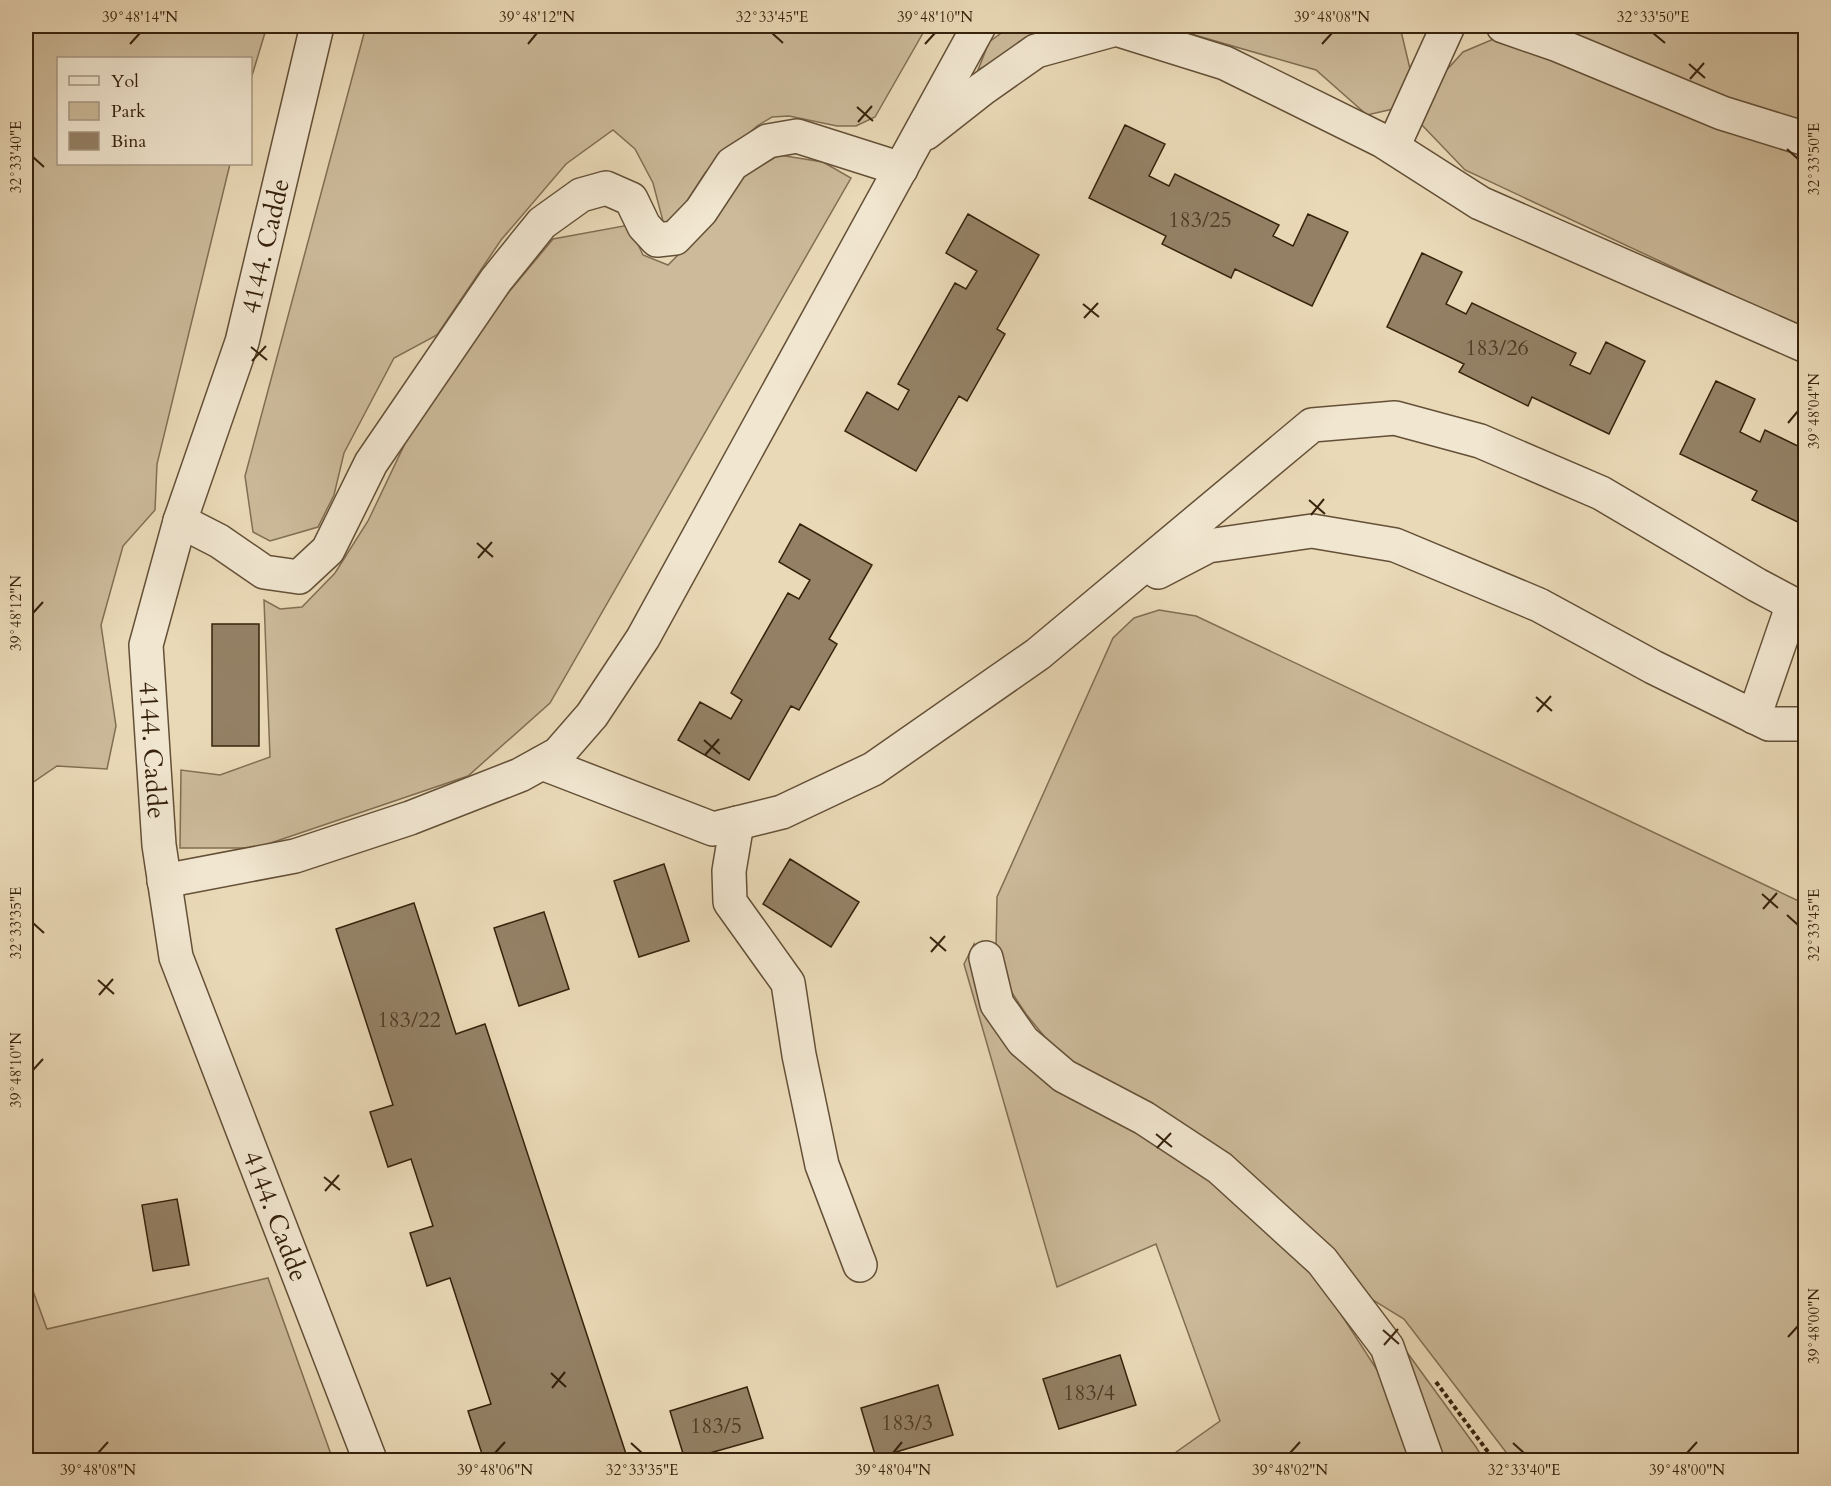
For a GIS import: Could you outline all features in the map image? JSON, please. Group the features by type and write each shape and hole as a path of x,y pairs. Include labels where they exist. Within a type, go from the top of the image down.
{"street":[{"name":"4144. Cadde","path":"317,26 242,342 180,521 146,645 159,845 176,957 370,1461"},
{"path":"1393,147 1448,26"},
{"path":"1503,26 1558,45 1722,113 1806,140"},
{"path":"164,881 295,856 410,818 520,776 558,754 592,715 643,638 908,155 980,29"},
{"path":"908,155 982,88 1036,51 1116,29 1225,63 1393,147 1480,203 1806,346"},
{"path":"180,521 219,542 264,572 299,577 328,550 371,463 496,280 542,223 581,195 606,188 631,199 644,226 657,240 675,238 701,211 732,164 768,141 797,136 908,155"},
{"path":"542,763 713,829 782,812 873,769 1038,654 1312,425 1395,418 1480,441 1601,493 1799,608 1754,717"},
{"path":"1103,600 1208,546 1312,531 1395,545 1539,605 1653,668 1769,724 1803,724 1806,722"},
{"path":"737,823 729,871 730,902 788,983 799,1055 822,1165 860,1265"},
{"path":"986,958 997,1004 1023,1041 1064,1076 1144,1118 1220,1168 1322,1262 1387,1347 1427,1461"}],"green space":[{"path":"26,26 267,26 252,76 252,57 57,57 57,165 230,165 157,464 155,510 123,546 101,625 116,726 107,769 57,766 26,787"},
{"path":"366,26 927,26 875,117 856,126 837,126 789,116 772,117 757,126 705,173 673,223 665,229 653,183 635,149 613,130 566,164 501,240 437,335 394,358 344,453 334,495 318,527 270,541 253,532 245,476"},
{"path":"1011,26 1069,26 1057,29 978,70 989,42"},
{"path":"1163,26 1394,26 1401,31 1411,73 1393,109 1367,115 1316,70"},
{"path":"1548,26 1805,26 1805,136"},
{"path":"1503,35 1805,152 1805,329 1465,170 1421,124 1434,84 1463,52"},
{"path":"779,155 823,162 851,178 550,703 468,776 256,848 180,848 181,770 220,775 270,757 264,600 280,609 302,607 335,573 368,521 421,410 484,322 553,239 629,225 643,255 668,265 709,224 740,179"},
{"path":"1159,610 1196,616 1805,904 1805,1460 1512,1460 1404,1319 1363,1294 1062,1058 1026,1014 1003,979 996,948 997,897 1113,638 1134,618"},
{"path":"974,944 985,1005 1146,1132 1224,1185 1311,1268 1383,1379 1413,1460 1165,1460 1220,1421 1156,1244 1057,1287 964,964"},
{"path":"26,1272 47,1329 268,1278 333,1460 26,1460"},
{"path":"1398,1340 1476,1447 1484,1460 1443,1460"}],"building":[{"path":"1125,125 1165,144 1149,176 1169,186 1175,174 1279,225 1273,236 1293,246 1308,214 1348,232 1312,306 1235,269 1231,278 1162,244 1166,236 1089,198"},
{"path":"968,214 1039,255 997,329 1005,334 967,401 959,396 916,471 845,431 867,392 898,410 909,390 898,384 955,283 966,289 977,271 946,253"},
{"path":"1422,253 1462,272 1446,304 1466,314 1472,303 1576,353 1570,365 1590,374 1606,342 1645,361 1609,434 1532,397 1528,406 1459,372 1464,364 1387,327"},
{"path":"1716,381 1755,399 1740,432 1760,442 1765,430 1806,450 1806,526 1752,500 1757,491 1680,454"},
{"path":"800,524 872,565 829,639 837,644 799,710 791,706 749,780 678,740 700,702 731,719 742,700 731,693 788,593 799,599 810,580 779,562"},
{"path":"212,624 259,624 259,746 212,746"},
{"path":"790,859 859,902 831,947 763,904"},
{"path":"664,864 689,941 639,957 614,881"},
{"path":"414,903 456,1034 485,1024 628,1460 484,1460 468,1411 491,1404 450,1278 427,1286 410,1233 433,1226 411,1159 388,1167 370,1112 393,1105 336,929"},
{"path":"544,912 569,989 519,1006 494,928"},
{"path":"177,1199 189,1265 153,1271 142,1205"},
{"path":"1120,1355 1136,1405 1059,1429 1043,1379"},
{"path":"938,1385 953,1435 876,1458 861,1408"},
{"path":"747,1387 763,1438 685,1460 670,1411"}]}
